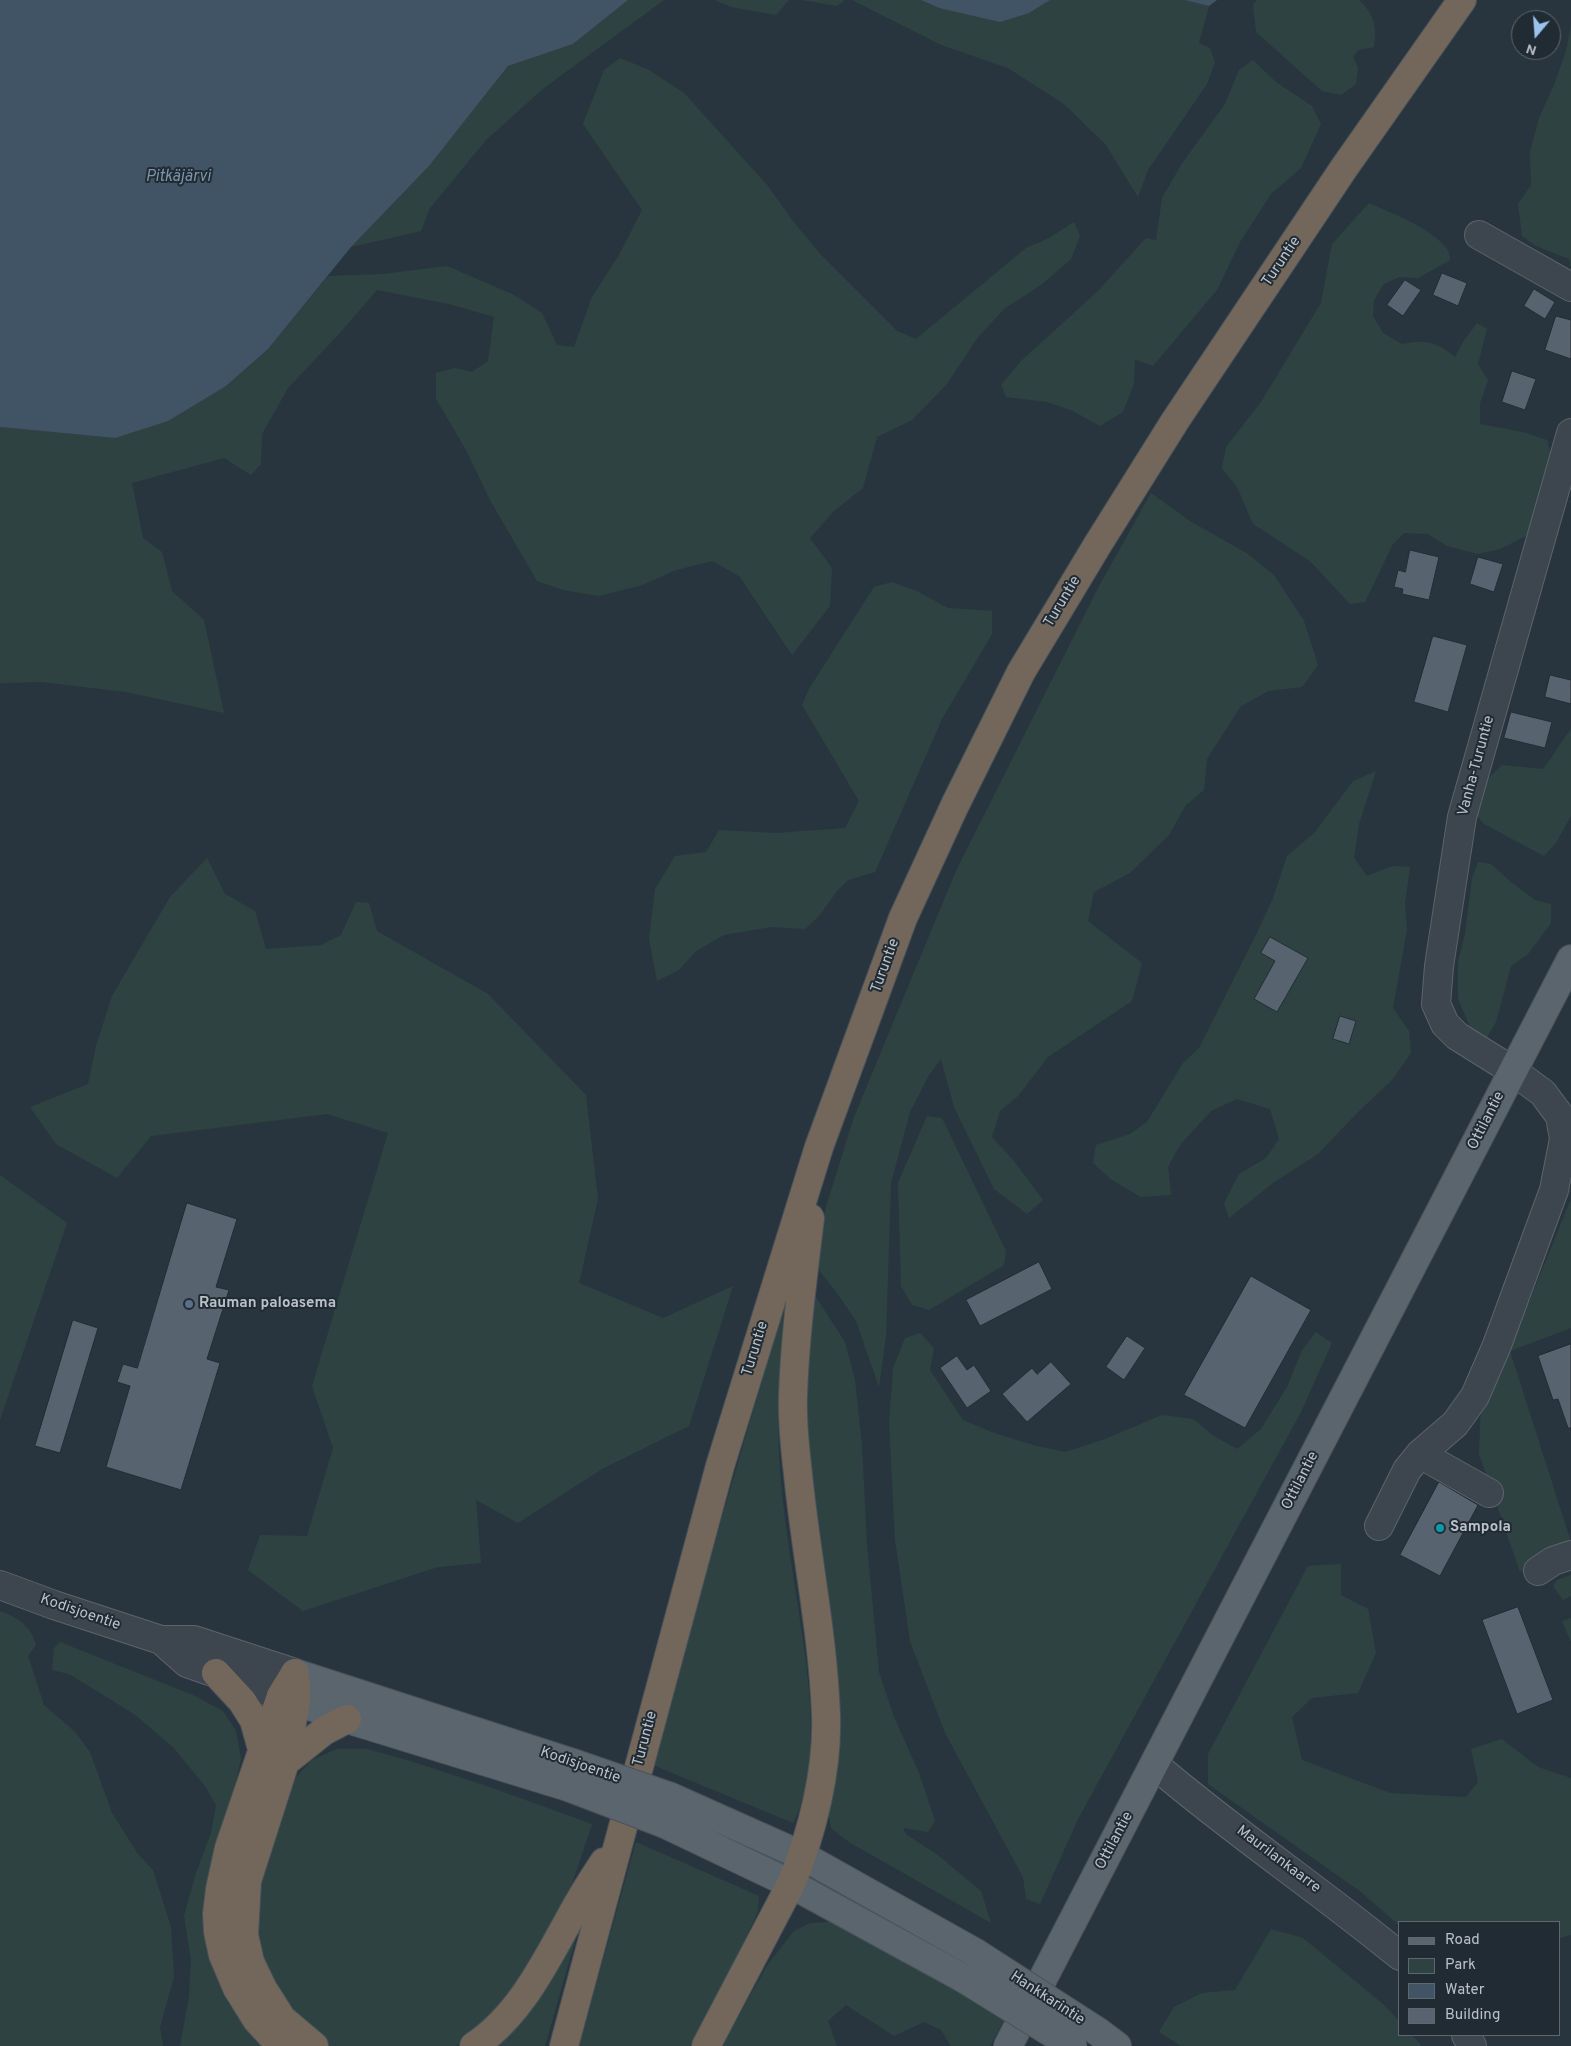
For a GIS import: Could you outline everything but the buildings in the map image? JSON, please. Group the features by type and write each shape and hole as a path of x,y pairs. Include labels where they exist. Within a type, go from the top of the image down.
{"highway":[{"name":"Turuntie","path":"564,2046 720,1466 818,1147 903,918 955,805 1021,672 1098,544 1181,413 1344,168 1462,0"},
{"path":"706,2046 791,1884 803,1856 822,1774 826,1716 817,1612 798,1474 793,1397 798,1310 818,1147"},
{"path":"216,1673 242,1701 273,1756"},
{"path":"296,1673 273,1756 247,1881 244,1935 250,1962 263,1989 282,2019 314,2046"},
{"path":"281,2046 257,2020 237,1988 223,1955 218,1932 217,1914 220,1889 229,1848 273,1756 347,1719"},
{"path":"474,2046 489,2036 515,2008 532,1984 620,1835"}],"main road":[{"name":"Ottilantie","path":"1008,2046 1029,2002 1154,1765 1571,959"},
{"name":"Kodisjoentie","path":"296,1673 570,1775 665,1824 791,1884 963,1978"},
{"name":"Kodisjoentie","path":"288,1698 347,1719 570,1775 672,1797 803,1856 976,1953"},
{"name":"Hankkarintie","path":"976,1953 1107,2038"},
{"name":"Hankkarintie","path":"963,1978 1073,2046"}],"street":[{"path":"1479,235 1571,288"},
{"name":"Vanha-Turuntie","path":"1379,1526 1407,1470 1420,1454 1455,1424 1475,1396 1497,1345 1554,1190 1564,1139 1560,1116 1543,1093 1513,1071 1457,1036 1445,1024 1436,1004 1439,966 1462,817 1571,433"},
{"path":"1420,1454 1489,1493"},
{"path":"1538,1571 1553,1562 1571,1555"},
{"name":"Kodisjoentie","path":"0,1585 161,1640 194,1640 296,1673"},
{"name":"Kodisjoentie","path":"161,1640 187,1663 288,1698"},
{"name":"Maurilankaarre","path":"1154,1765 1179,1786 1328,1898 1398,1954"}],"green space":[{"path":"628,0 664,0 544,88 486,140 430,208 421,231 351,247 429,166 508,66 573,44"},
{"path":"715,0 789,0 776,15 731,7"},
{"path":"802,0 845,0 837,6"},
{"path":"852,0 921,0 939,8 1029,13 1050,0 1184,0 1209,6 1199,43 1210,48 1215,62 1207,84 1148,170 1138,197 1106,145 1064,104 1008,68 941,45"},
{"path":"1257,0 1359,0 1368,10 1373,21 1375,40 1374,47 1358,50 1353,57 1358,68 1356,84 1341,95 1322,91 1256,32 1253,5"},
{"path":"1571,26 1571,268 1569,259 1536,246 1522,236 1518,204 1531,185 1530,152 1539,118 1554,85 1566,51"},
{"path":"620,58 649,70 684,93 768,186 792,220 821,255 897,331 916,339 1026,248 1049,238 1074,222 1080,236 1071,259 1041,285 1005,308 978,337 947,384 912,420 877,437 863,488 834,511 810,538 832,568 830,606 792,655 740,577 713,561 676,570 642,585 598,596 563,590 537,581 490,500 466,450 436,399 436,373 455,368 472,372 488,361 494,317 449,304 377,290 288,388 262,434 261,464 251,475 224,458 132,483 143,538 162,552 172,591 204,620 224,713 126,692 41,682 0,683 0,427 115,438 226,386 268,349 328,276 383,274 447,266 512,294 542,313 557,345 574,347 592,297 619,255 642,210 583,124 604,70"},
{"path":"1253,60 1276,82 1312,106 1321,124 1301,168 1271,194 1240,242 1217,290 1153,366 1135,359 1134,384 1123,412 1100,426 1071,410 1047,402 1006,397 1001,385 1021,361 1098,291 1146,238 1156,240 1162,198 1181,165 1225,104 1239,70"},
{"path":"1369,203 1432,234 1447,249 1450,257 1450,260 1418,278 1399,277 1384,284 1374,300 1373,316 1383,333 1402,344 1431,343 1455,357 1477,323 1487,329 1478,364 1488,380 1480,403 1480,424 1523,432 1547,440 1553,463 1526,536 1500,549 1477,554 1447,546 1428,534 1404,533 1393,544 1365,602 1350,604 1310,561 1253,524 1238,489 1222,468 1226,447 1261,402 1321,303 1332,244"},
{"path":"1151,493 1190,521 1248,554 1274,575 1304,621 1318,665 1302,687 1268,691 1240,707 1207,759 1204,790 1186,805 1169,835 1130,873 1094,892 1088,921 1142,963 1132,1001 1048,1057 1018,1096 1000,1111 992,1137 1013,1160 1043,1200 1027,1214 994,1189 954,1107 941,1059 929,1075 910,1112 891,1183 886,1336 879,1387 856,1321 814,1264 826,1207 854,1117 956,871 1098,588"},
{"path":"892,582 917,591 948,608 992,611 992,634 942,719 875,872 848,880 837,891 819,916 805,929 771,927 724,935 696,951 679,970 657,981 649,939 655,889 675,856 706,852 719,830 777,833 845,828 859,801 802,705 809,689 874,587"},
{"path":"1571,729 1571,816 1556,843 1544,856 1484,824 1472,810 1484,783 1502,765 1543,769"},
{"path":"1376,771 1359,824 1354,858 1367,876 1392,866 1410,867 1405,904 1407,929 1393,1008 1409,1031 1411,1053 1392,1080 1318,1154 1273,1183 1229,1218 1224,1203 1239,1174 1266,1158 1279,1139 1270,1109 1237,1099 1211,1111 1180,1145 1168,1167 1171,1195 1141,1197 1112,1180 1093,1163 1096,1145 1130,1134 1147,1122 1183,1063 1199,1048 1257,933 1273,898 1287,856 1315,832 1353,781"},
{"path":"207,858 225,894 255,911 266,949 321,945 341,935 356,902 369,903 377,931 488,994 586,1095 598,1199 579,1283 663,1318 733,1286 689,1426 602,1469 518,1523 476,1500 481,1563 438,1567 303,1611 248,1570 260,1535 307,1536 333,1448 312,1386 388,1133 327,1114 151,1136 117,1178 56,1144 30,1107 88,1084 96,1046 112,996 170,897"},
{"path":"1478,862 1491,864 1535,900 1551,904 1551,923 1528,954 1511,966 1496,1022 1486,1039 1472,1031 1458,999 1458,962 1465,934 1472,878"},
{"path":"927,1116 942,1118 1006,1251 1004,1265 929,1310 912,1305 901,1286 898,1183"},
{"path":"0,1175 67,1223 0,1420"},
{"path":"1571,1199 1571,1328 1510,1351 1571,1547 1520,1572 1479,1454 1481,1403 1509,1351"},
{"path":"814,1294 845,1342 855,1380 862,1445 867,1545 879,1672 894,1717 919,1773 935,1821 928,1832 903,1828 906,1834 939,1856 981,1891 991,1923 849,1842 831,1828 827,1806 802,1418"},
{"path":"783,1309 779,1410 780,1471 786,1530 804,1644 811,1739 809,1770 803,1798 793,1823 653,1765 690,1627"},
{"path":"1316,1332 1332,1343 1301,1412 1078,1819 1040,1904 1026,1899 1023,1877 945,1733 910,1641 895,1540 889,1422 893,1368 905,1338 920,1333 934,1348 930,1370 963,1420 994,1433 1065,1452 1105,1439 1162,1415 1193,1419 1214,1436 1237,1449 1261,1429 1287,1387 1302,1350"},
{"path":"1341,1564 1341,1595 1368,1609 1376,1653 1358,1693 1312,1698 1292,1717 1302,1760 1390,1793 1466,1797 1478,1782 1471,1749 1502,1739 1538,1767 1571,1778 1571,1935 1561,1938 1561,1921 1398,1921 1398,1924 1361,1892 1208,1784 1208,1754 1308,1566"},
{"path":"1571,1575 1571,1596 1563,1600 1553,1586 1557,1580"},
{"path":"0,1611 13,1616 31,1632 36,1645 28,1656 44,1705 75,1732 90,1752 112,1813 138,1854 153,1870 171,1927 174,1977 160,2027 163,2046 0,2046"},
{"path":"1571,1618 1571,1642 1562,1621"},
{"path":"60,1642 193,1695 223,1711 236,1731 241,1758 205,1931 214,1968 228,2003 265,2046 180,2046 189,1996 191,1960 184,1916 196,1873 211,1833 216,1805 205,1786 174,1748 134,1714 69,1674 52,1670 54,1648"},
{"path":"337,1749 367,1749 410,1761 484,1785 592,1824 570,1890 530,1973 479,2033 456,2046 328,2046 307,2032 262,1966 254,1931 259,1885 282,1812 296,1777 312,1760"},
{"path":"636,1842 759,1896 758,1911 690,2046 579,2046"},
{"path":"830,1922 887,1948 1004,2020 990,2046 951,2046 941,2030 924,2022 894,2036 846,2005 828,2021 837,2046 722,2046 768,1964 794,1931 810,1923"},
{"path":"1271,1929 1303,1938 1383,2004 1398,2020 1398,2036 1413,2036 1422,2046 1181,2046 1159,2032 1174,2007 1202,1993 1235,1990"},
{"path":"577,1934 545,2046 489,2046"}],"water":[{"name":"Pitkäjärvi","path":"0,0 628,0 573,44 508,66 429,166 351,247 268,349 226,386 168,421 115,438 0,427"},
{"path":"921,0 1050,0 1029,13 1000,22 939,8"},
{"path":"1184,0 1217,0 1209,6"}],"place":[{"name":"Rauman paloasema","path":"189,1304"},
{"name":"Sampola","path":"1440,1528"}]}
